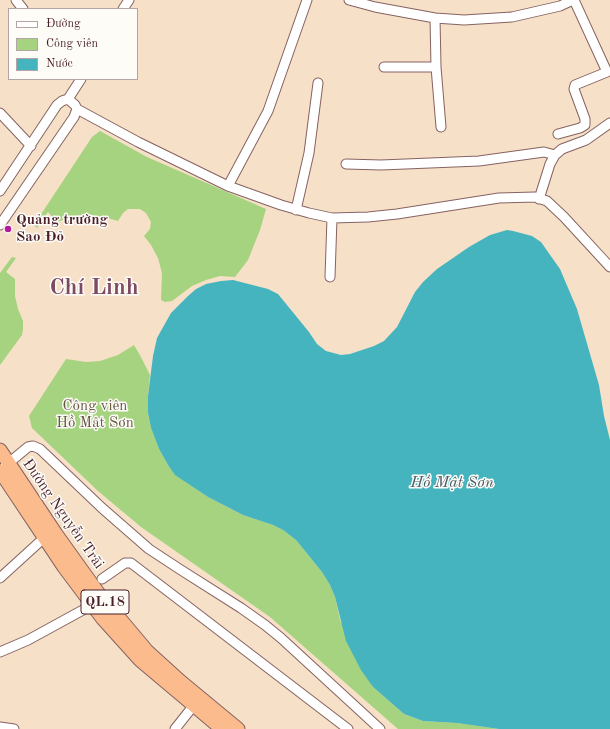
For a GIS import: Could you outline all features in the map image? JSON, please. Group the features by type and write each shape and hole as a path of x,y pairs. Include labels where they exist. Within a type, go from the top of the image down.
{"highway":[{"name":"Đường Nguyễn Trãi","path":"0,450 3,468 45,538 96,600 140,660 222,729"},
{"name":"Đường Nguyễn Trãi","path":"3,468 56,534 96,600 147,651 180,681 238,729"}],"street":[{"path":"16,0 22,8"},
{"path":"228,186 268,111 307,0"},
{"path":"349,0 375,4 435,18 464,20 512,18 559,3 574,0 608,75 575,85 574,89 586,124 580,128 558,134"},
{"path":"435,18 436,67 441,127"},
{"path":"384,67 436,67"},
{"path":"0,191 57,105 68,99 80,80"},
{"path":"296,210 309,153 318,83"},
{"path":"68,99 77,109 228,186 296,210 332,218 368,217 397,214 499,198 525,197 547,201 564,217 610,267"},
{"path":"1,222 74,117 77,109"},
{"path":"0,113 31,146"},
{"path":"539,199 550,164 555,155 562,149 586,140 610,123"},
{"path":"346,164 381,165 479,161 544,152 555,155"},
{"path":"330,277 332,218"},
{"path":"3,468 28,447 33,446 40,449 102,508 149,548 241,608 281,638 380,729"},
{"path":"0,578 45,538"},
{"path":"102,579 125,563 131,563 348,729"},
{"path":"0,652 28,640 96,600"},
{"path":"175,729 194,705"},
{"path":"0,726 14,729"}],"green space":[{"path":"100,131 147,157 266,209 260,230 248,260 235,277 220,276 206,280 192,286 172,301 165,302 161,300 162,273 158,258 144,236 150,229 151,222 146,213 140,209 128,209 123,213 118,221 100,216 86,215 73,216 57,222 48,212 37,228 34,225 92,137"},
{"path":"12,257 16,258 6,272 15,279 15,296 23,321 23,329 22,335 0,365 0,273"},
{"name":"Công viên Hồ Mật Sơn","path":"134,345 150,375 148,413 151,428 159,449 168,465 176,475 208,497 243,515 273,525 283,530 296,540 322,572 330,585 335,597 340,620 373,687 404,714 423,721 457,723 499,729 398,729 270,617 141,527 98,491 32,428 29,416 66,359 86,362 100,361 118,355"}],"water":[{"name":"Hồ Mật Sơn","path":"507,230 532,236 541,242 560,269 577,309 599,385 610,440 610,729 499,729 457,723 423,721 404,714 373,687 361,670 346,641 335,597 330,585 322,572 296,540 283,530 273,525 243,515 208,497 175,475 159,449 151,428 148,413 148,396 157,338 171,313 196,289 206,284 233,280 268,289 278,294 317,344 326,351 341,355 350,354 384,341 397,327 415,292 437,269 469,247 490,235"}],"place":[{"name":"Quảng trường Sao Đỏ","path":"8,229"}],"district":[{"name":"Chí Linh","path":"94,288"}]}
